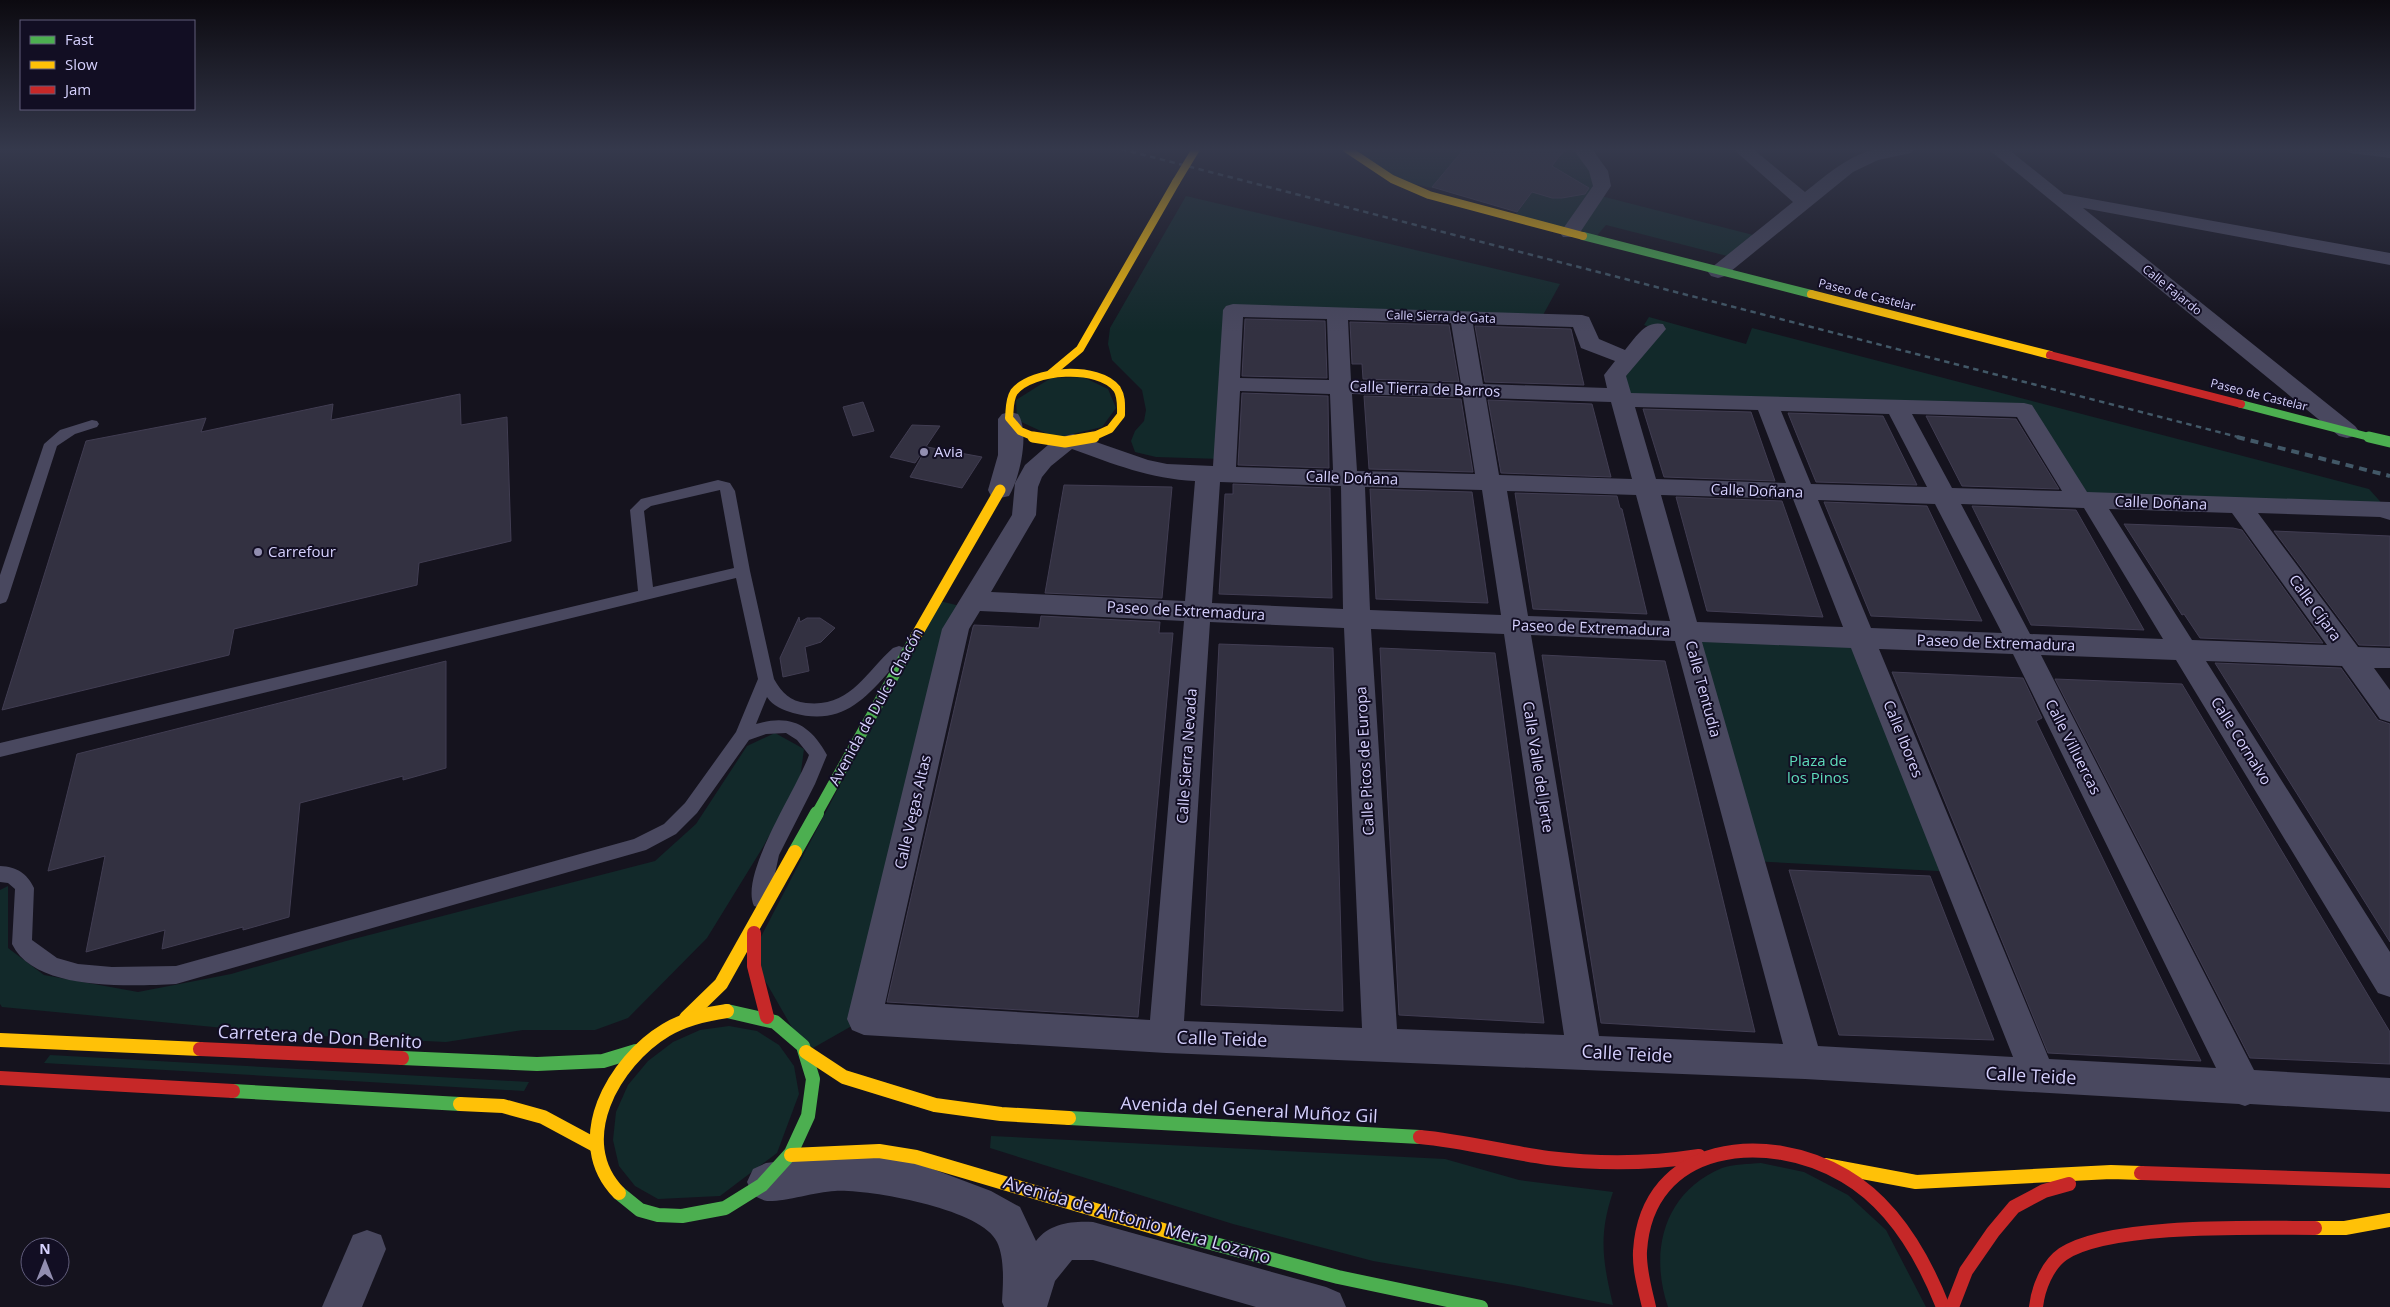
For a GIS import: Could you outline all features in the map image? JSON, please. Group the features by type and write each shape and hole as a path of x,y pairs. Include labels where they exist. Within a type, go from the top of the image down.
{"main road":[{"path":"1050,374 1080,349 1160,210"},
{"name":"Paseo de Castelar","path":"1485,210 1718,272 2390,442"},
{"path":"1091,331 1089,349 1099,378"},
{"path":"1075,373 1099,378 1112,385 1120,394 1122,405 1120,416 1108,429 1099,434 1064,442 1030,437 1017,429 1010,419 1008,408 1012,397 1020,387 1034,380 1050,374 1075,373"},
{"name":"Avenida de Dulce Chacón","path":"684,1020 721,984 936,600 1000,490"},
{"path":"757,922 751,956 754,978 767,1017"},
{"path":"748,1012 767,1017 787,1029 797,1039 806,1052 813,1075 813,1101 806,1128 792,1154 766,1182 745,1198 721,1209 692,1216 664,1216 638,1209 621,1198 608,1183 599,1165 596,1146 599,1112 613,1080 636,1051 659,1034 684,1020 706,1013 748,1012"},
{"name":"Carretera de Don Benito","path":"0,1040 537,1064 603,1061 636,1051"},
{"name":"Avenida del General Muñoz Gil","path":"806,1052 844,1077 936,1105 1001,1114 1449,1139 1520,1155 1588,1162 1650,1163 1699,1156 1737,1147 1780,1149 1825,1165"},
{"path":"0,1078 502,1106 543,1117 596,1146"},
{"name":"Avenida de Antonio Mera Lozano","path":"792,1154 879,1152 916,1157 1340,1277 1417,1296 1481,1307"},
{"path":"1648,1307 1641,1277 1642,1237 1652,1203 1672,1176 1699,1156"},
{"path":"1825,1165 1869,1176 1916,1182 2111,1172 2390,1181"},
{"path":"1825,1165 1858,1186 1889,1212 1915,1245 1935,1281 1943,1307"},
{"path":"1952,1307 1966,1271 1993,1232 2014,1207 2044,1190 2111,1172"},
{"path":"2036,1307 2036,1298 2045,1276 2061,1255 2090,1242 2126,1236 2212,1228 2345,1228 2390,1220"}],"street":[{"path":"1570,233 1586,210"},
{"path":"1718,272 1795,210"},
{"name":"Calle Fajardo","path":"2073,210 2347,431"},
{"path":"2123,210 2390,259"},
{"name":"Calle Sierra de Gata","path":"1233,310 1582,321 1589,343 1630,359"},
{"name":"Calle Sierra Nevada","path":"1166,1037 1197,612 1229,384 1233,310"},
{"name":"Calle Picos de Europa","path":"1337,314 1340,387 1349,478 1358,620 1380,1044"},
{"name":"Calle Valle del Jerte","path":"1461,317 1515,625 1584,1052"},
{"name":"Calle Tentudia","path":"1655,329 1615,376 1805,1062"},
{"name":"Calle Tierra de Barros","path":"1229,384 1473,390 1897,407"},
{"name":"Calle Ibores","path":"1766,403 2038,1076"},
{"name":"Calle Villuercas","path":"1897,407 2021,643 2245,1089"},
{"name":"Calle Cornalvo","path":"1897,407 2024,410 2086,500 2185,652 2390,982"},
{"name":"Avenida de Dulce Chacón","path":"1000,490 1010,465 1013,442 1010,419"},
{"path":"1108,429 1120,452 1128,462"},
{"name":"Avenida de Dulce Chacón","path":"1000,490 1017,468 1039,450 1064,442"},
{"name":"Calle Doñana","path":"1064,442 1167,472 2388,510"},
{"name":"Calle Vegas Altas","path":"864,1019 956,629 1024,514 1027,507 1027,483 1046,457 1064,442"},
{"name":"Calle Cíjara","path":"2239,505 2390,712"},
{"path":"936,600 970,605"},
{"name":"Paseo de Extremadura","path":"970,605 2021,643 2185,652 2390,658"},
{"name":"Calle Teide","path":"864,1019 1166,1037 1805,1062 2245,1089 2390,1095"},
{"name":"Avenida de Antonio Mera Lozano","path":"766,1182 801,1176 847,1172 906,1180 973,1201 1005,1221 1018,1246 1023,1278 1022,1307"},
{"name":"Avenida de Antonio Mera Lozano","path":"1027,1307 1035,1278 1049,1254 1068,1241 1093,1241 1326,1307"},
{"path":"342,1307 367,1249"}],"lane":[{"path":"0,598 51,444 60,435 75,428 92,424"},
{"path":"646,594 637,510 646,502 718,485 725,486 728,491 742,571 766,679 775,696 789,705 808,709 827,709 848,703 914,640"},
{"path":"0,750 742,571"},
{"path":"0,874 11,874 20,880 25,888 22,944 50,965 76,972 129,978 176,976 615,852 656,838 670,829 692,808 743,735 766,679"},
{"path":"743,735 768,725 793,727 809,739 818,755 810,779 776,841 765,871 757,922"}],"green space":[{"path":"1178,210 1245,210 1560,284 1543,315 1233,310 1221,459 1156,457 1135,452 1131,441 1135,431 1144,421 1146,410 1142,390 1112,360 1108,344 1110,328"},
{"path":"1519,210 1656,210 1761,237 1735,258 1606,225 1594,239 1513,218"},
{"path":"1649,317 1746,344 1752,328 2369,489 2387,509 2080,500 2024,410 1622,400 1615,375 1655,329 1644,325"},
{"path":"1083,377 1108,389 1116,408 1102,427 1056,438 1017,420 1016,400 1051,378"},
{"path":"936,600 968,608 864,1019 806,1052 751,956"},
{"name":"Plaza de los Pinos","path":"1687,632 1862,638 1956,872 1750,861"},
{"path":"775,733 804,749 800,779 763,847 707,938 628,1018 595,1030 523,1030 446,1042 299,1035 2,1007 0,1004 0,890 8,886 8,948 44,975 138,992 231,974 346,941 655,861 696,824 747,746"},
{"path":"729,1026 757,1031 779,1045 794,1066 799,1094 777,1153 720,1196 658,1199 635,1186 619,1166 613,1140 616,1112 628,1085 648,1061 673,1042 700,1030"},
{"path":"50,1055 529,1082 524,1091 44,1063"},
{"path":"991,1136 1445,1159 1519,1180 1613,1192 1605,1222 1604,1249 1613,1305 1513,1285 1373,1261 1233,1224 990,1148"},
{"path":"1761,1163 1804,1172 1848,1195 1886,1230 1926,1307 1668,1307 1662,1286 1661,1245 1666,1225 1674,1208 1686,1192 1702,1179 1722,1168"}],"building":[{"path":"1245,319 1325,321 1327,378 1242,376"},
{"path":"1350,322 1449,325 1459,382 1363,379 1362,364 1352,364"},
{"path":"1475,326 1571,329 1584,385 1485,382"},
{"path":"1242,393 1328,396 1329,468 1238,465"},
{"name":"Carrefour","path":"460,394 461,425 507,417 511,541 419,563 417,585 234,629 229,655 2,710 86,441 206,418 201,432 333,404 331,420"},
{"path":"1364,396 1461,399 1473,472 1369,469"},
{"path":"1488,400 1592,404 1611,477 1501,473"},
{"path":"863,402 874,431 853,436 843,407"},
{"path":"1643,409 1751,412 1775,481 1664,477"},
{"path":"1788,413 1883,416 1917,485 1816,482"},
{"path":"1926,416 2016,419 2059,489 1962,486"},
{"path":"912,425 940,426 915,463 890,457"},
{"path":"927,447 982,457 962,488 910,477"},
{"path":"1233,484 1330,488 1332,598 1219,594 1225,494 1233,494"},
{"path":"1064,485 1172,487 1162,598 1045,593"},
{"path":"1370,489 1472,492 1488,603 1376,599"},
{"path":"1515,493 1617,496 1620,508 1622,509 1647,614 1533,609"},
{"path":"1676,497 1782,501 1823,617 1707,611"},
{"path":"1824,502 1927,506 1982,621 1871,616"},
{"path":"1972,506 2076,510 2144,630 2031,625"},
{"path":"2124,524 2233,528 2242,530 2323,643 2200,638 2184,614 2182,615"},
{"path":"2274,531 2390,536 2390,646 2359,645"},
{"path":"1041,616 1160,622 1159,633 1173,633 1138,1017 887,1002 973,627 974,625 1039,628"},
{"path":"799,617 800,622 807,618 820,618 835,628 821,642 805,647 809,671 783,677 780,658"},
{"path":"1219,644 1333,648 1343,1011 1201,1005"},
{"path":"1380,648 1495,653 1544,1023 1399,1015"},
{"path":"1542,655 1665,661 1755,1032 1601,1023"},
{"path":"446,661 446,768 403,780 403,776 300,803 289,917 243,930 243,927 162,949 165,930 86,952 105,856 48,871 77,754"},
{"path":"2215,663 2341,668 2378,720 2390,724 2390,942"},
{"path":"1892,672 2023,678 2042,718 2036,721 2201,1061 2048,1053"},
{"path":"2055,679 2182,684 2390,1032 2390,1064 2250,1058"},
{"path":"1789,870 1930,876 1994,1040 1839,1035"}],"railway":[{"path":"1358,210 2242,438"},
{"path":"2237,437 2390,476"}],"traffic: fast":[{"path":"1583,236 1811,294"},
{"path":"2241,404 2390,442"},
{"path":"795,852 916,636"},
{"path":"619,1193 640,1210 658,1215 682,1216 725,1208 762,1185 791,1153 808,1116 813,1079 803,1046 775,1022 727,1011"},
{"path":"402,1058 537,1064 603,1061 636,1051"},
{"path":"233,1091 460,1104"},
{"path":"1069,1118 1420,1137"},
{"path":"1170,1232 1338,1277 1481,1307"}],"traffic: slow":[{"path":"1050,374 1080,349 1160,210"},
{"path":"1485,210 1583,236"},
{"path":"1811,294 2050,355"},
{"path":"1067,372 1097,377 1105,380 1116,389 1121,397 1121,415 1113,425 1099,435 1065,442 1042,439 1018,430 1009,418 1010,400 1015,391 1027,382 1035,379 1067,372"},
{"path":"916,636 1000,490"},
{"path":"686,1018 721,984 795,852"},
{"path":"619,1193 604,1170 599,1153 597,1135 599,1118 611,1085 632,1057 659,1034 692,1018 727,1011"},
{"path":"0,1040 200,1049"},
{"path":"806,1052 844,1077 935,1105 1001,1114 1069,1118"},
{"path":"460,1104 503,1106 543,1117 595,1145"},
{"path":"791,1155 879,1151 916,1157 1170,1232"},
{"path":"1825,1165 1916,1182 2111,1172 2141,1173"},
{"path":"2315,1228 2345,1228 2390,1220"}],"traffic: jam":[{"path":"2050,355 2241,404"},
{"path":"754,933 754,966 767,1017"},
{"path":"200,1049 402,1058"},
{"path":"0,1078 233,1091"},
{"path":"1420,1137 1590,1162 1656,1162 1699,1156"},
{"path":"1649,1307 1642,1276 1640,1252 1650,1209 1668,1182 1691,1164 1720,1153 1751,1149 1783,1152 1815,1161 1845,1176 1862,1188 1878,1202 1905,1234 1926,1269 1943,1307"},
{"path":"2141,1173 2390,1181"},
{"path":"1952,1307 1966,1271 1993,1232 2014,1207 2044,1191 2069,1184"},
{"path":"2036,1307 2038,1294 2044,1278 2053,1264 2063,1254 2084,1244 2131,1235 2175,1231 2315,1228"}],"place":[{"name":"Avia","path":"924,452"},
{"name":"Carrefour","path":"258,552"}]}
